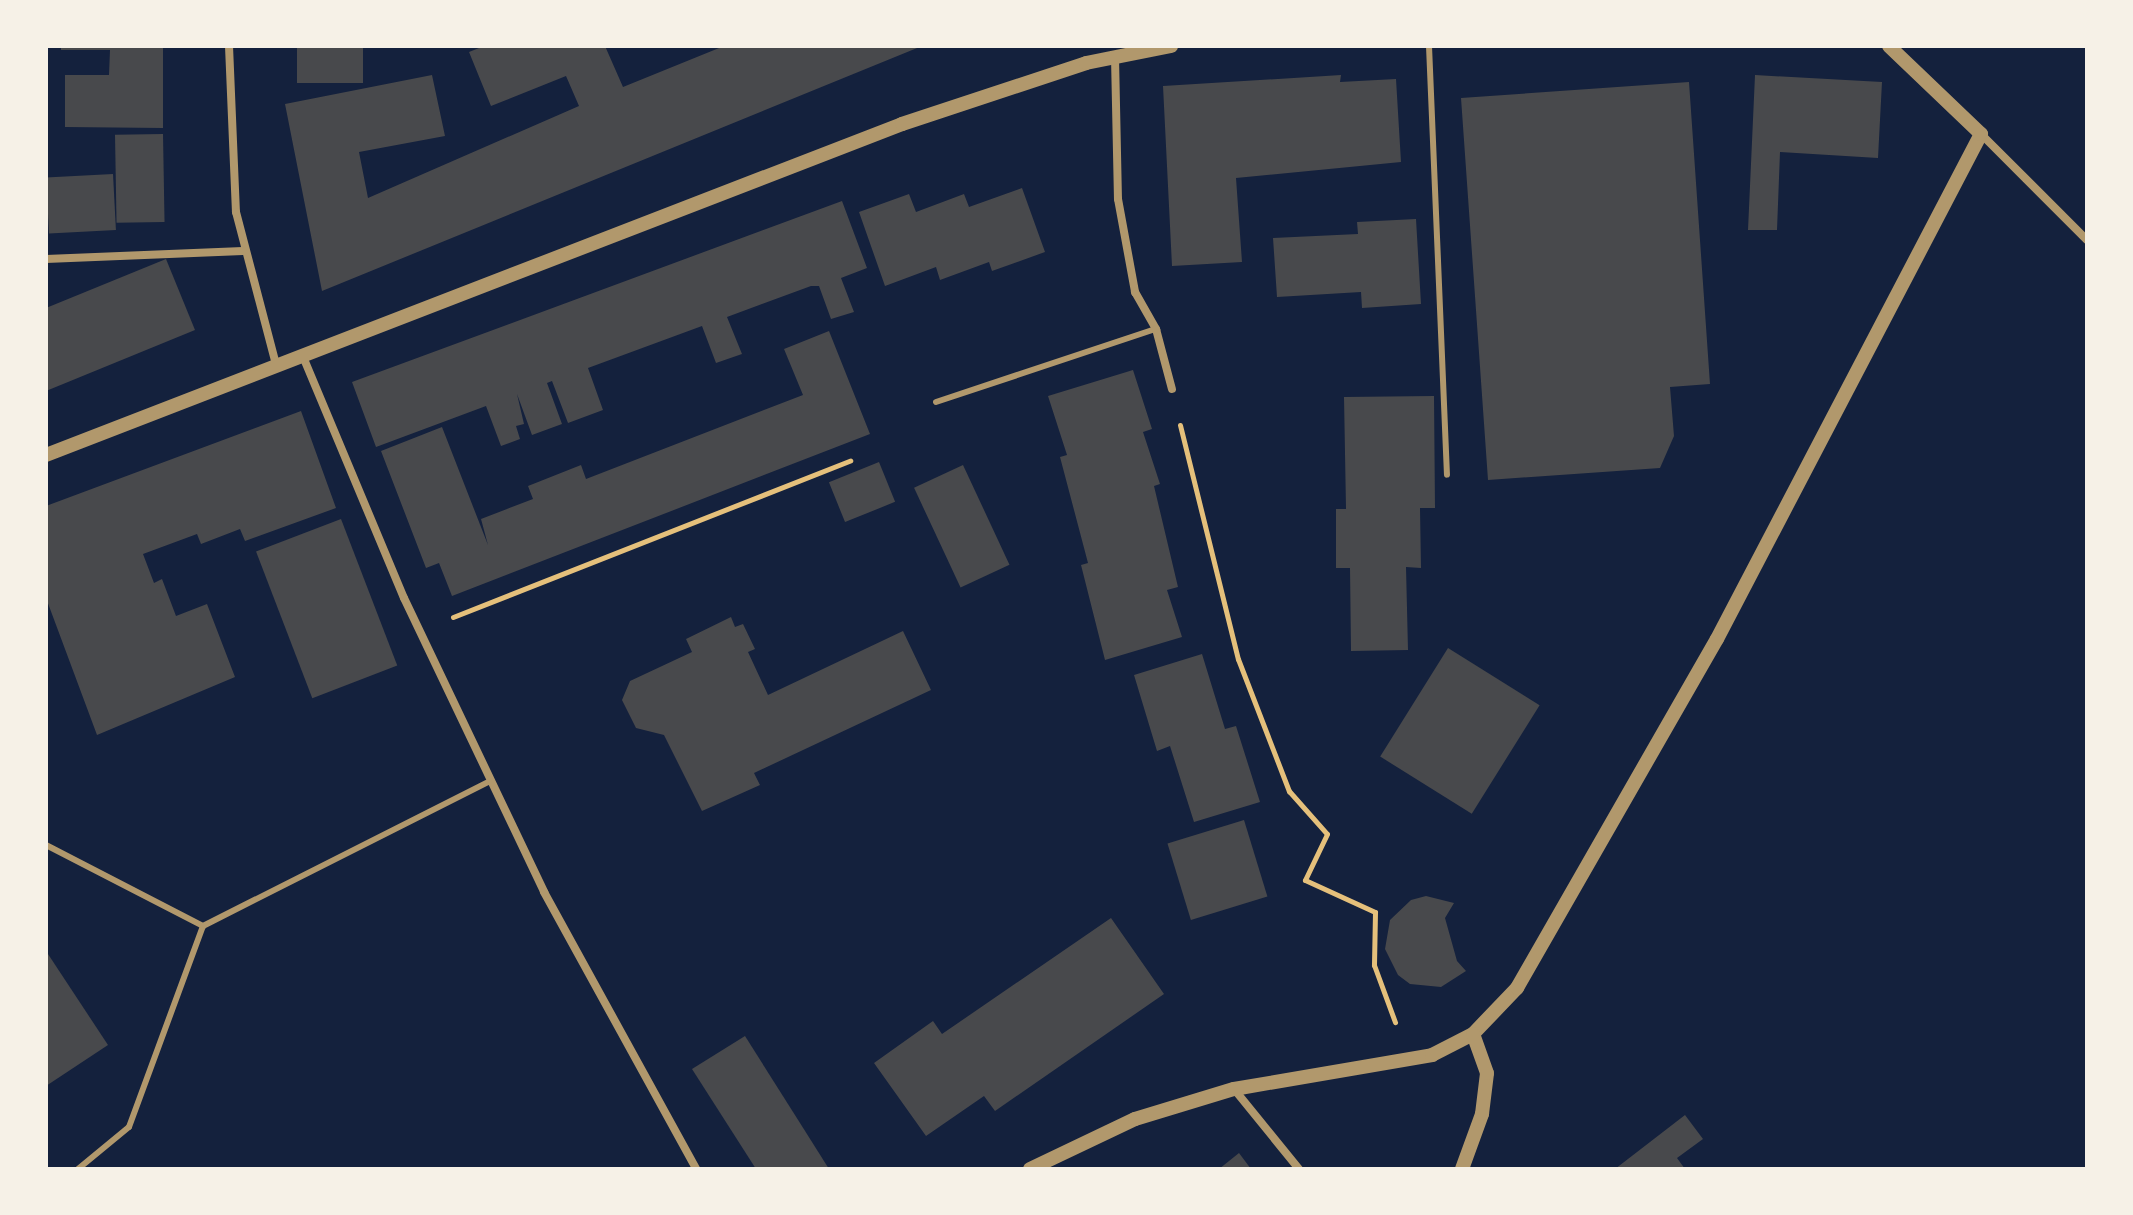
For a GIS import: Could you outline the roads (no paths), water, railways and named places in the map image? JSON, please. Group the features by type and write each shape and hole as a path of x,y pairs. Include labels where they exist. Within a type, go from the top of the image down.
{"street":[{"path":"229,46 231,164 243,251 277,369"},
{"path":"46,455 304,359 815,156 1115,51 1171,46"},
{"path":"1889,46 2087,240"},
{"path":"1115,51 1118,199 1135,292 1156,329 1172,389"},
{"path":"1030,1169 1135,1119 1234,1089 1410,1062 1473,1034 1517,988 1717,639 1981,134"},
{"path":"46,259 243,251"},
{"path":"304,359 433,661 490,781 544,892 696,1169"},
{"path":"1462,1169 1482,1114 1487,1073 1473,1034"},
{"path":"1234,1089 1299,1169"}],"lane":[{"path":"1429,46 1447,475"},
{"path":"936,402 1156,329"},
{"path":"78,1169 129,1127 203,926 490,781"},
{"path":"46,845 203,926"}]}
